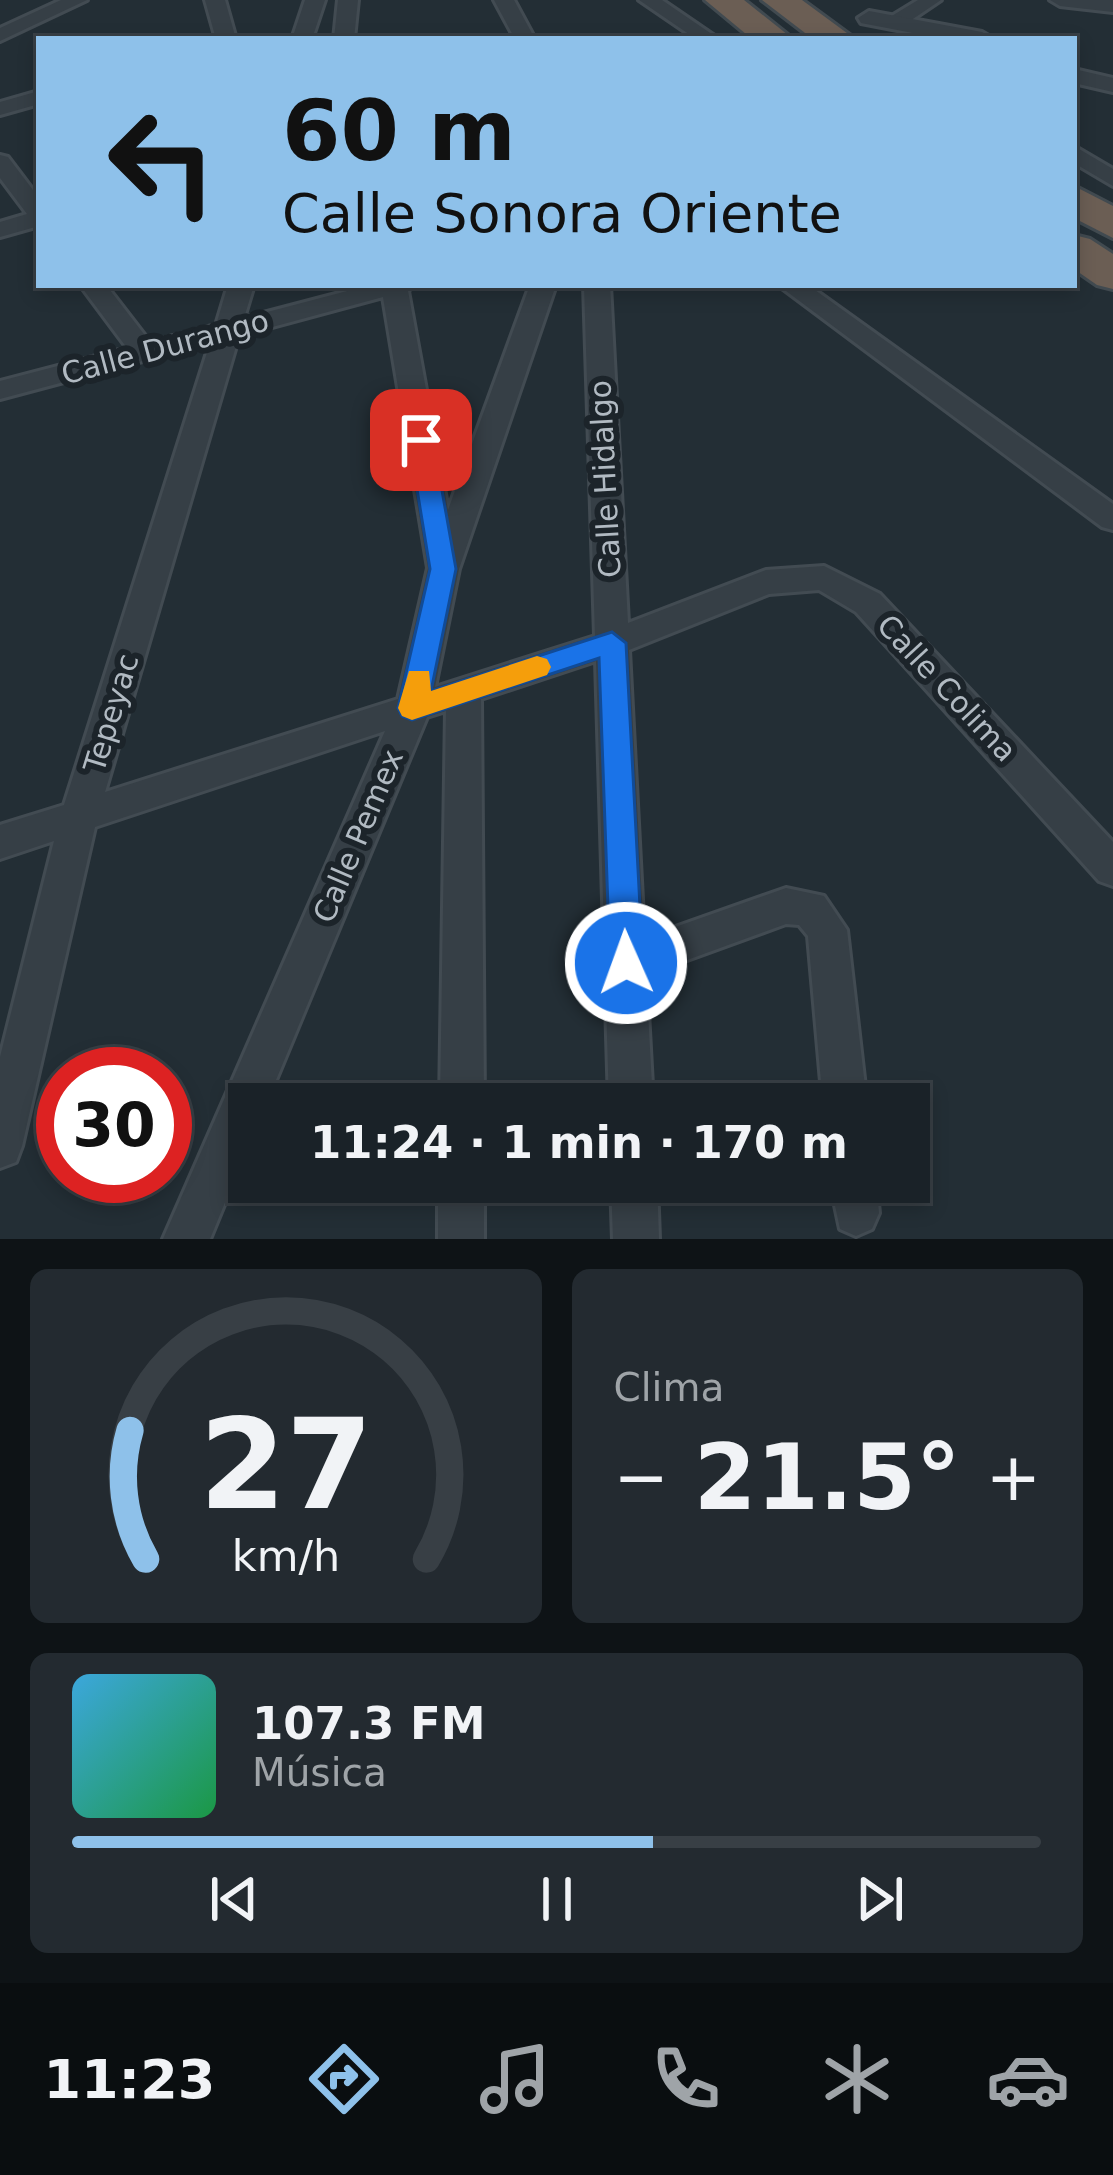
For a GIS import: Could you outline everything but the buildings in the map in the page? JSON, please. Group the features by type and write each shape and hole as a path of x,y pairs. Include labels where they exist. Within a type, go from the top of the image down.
{"highway":[{"path":"722,0 772,36"},
{"path":"779,0 853,22"},
{"path":"1077,201 1113,225"},
{"path":"1077,250 1113,275"}],"street":[{"path":"0,35 77,0"},
{"path":"215,0 225,36"},
{"path":"303,36 315,0"},
{"path":"344,36 348,0"},
{"path":"481,0 508,7 523,36"},
{"path":"649,0 704,36"},
{"path":"900,30 932,0"},
{"path":"1060,0 1113,7"},
{"path":"853,22 955,36"},
{"path":"1077,59 1113,67"},
{"path":"1077,77 1113,85"},
{"path":"0,109 36,98"},
{"path":"1077,155 1113,179"},
{"path":"0,162 36,212"},
{"path":"0,230 36,217"},
{"path":"95,288 144,353"},
{"name":"Tepeyac","path":"0,1146 79,817 240,288"},
{"name":"Calle Durango","path":"0,390 388,288"},
{"path":"396,288 443,569"},
{"name":"Calle Pemex","path":"186,1239 412,708 443,569 542,288"},
{"name":"Calle Hidalgo","path":"597,288 631,1083"},
{"path":"795,288 1113,519"},
{"name":"Calle Colima","path":"0,842 612,643 766,582 824,578 868,603 1113,869"},
{"path":"462,1083 464,691"},
{"path":"626,963 786,906 810,909 827,930 843,1083"},
{"path":"461,1203 461,1239"},
{"path":"635,1203 636,1239"}],"slow traffic":[{"path":"419,679 412,708 537,667"}],"route":[{"path":"421,440 443,569 412,708 612,643 626,963"}]}
